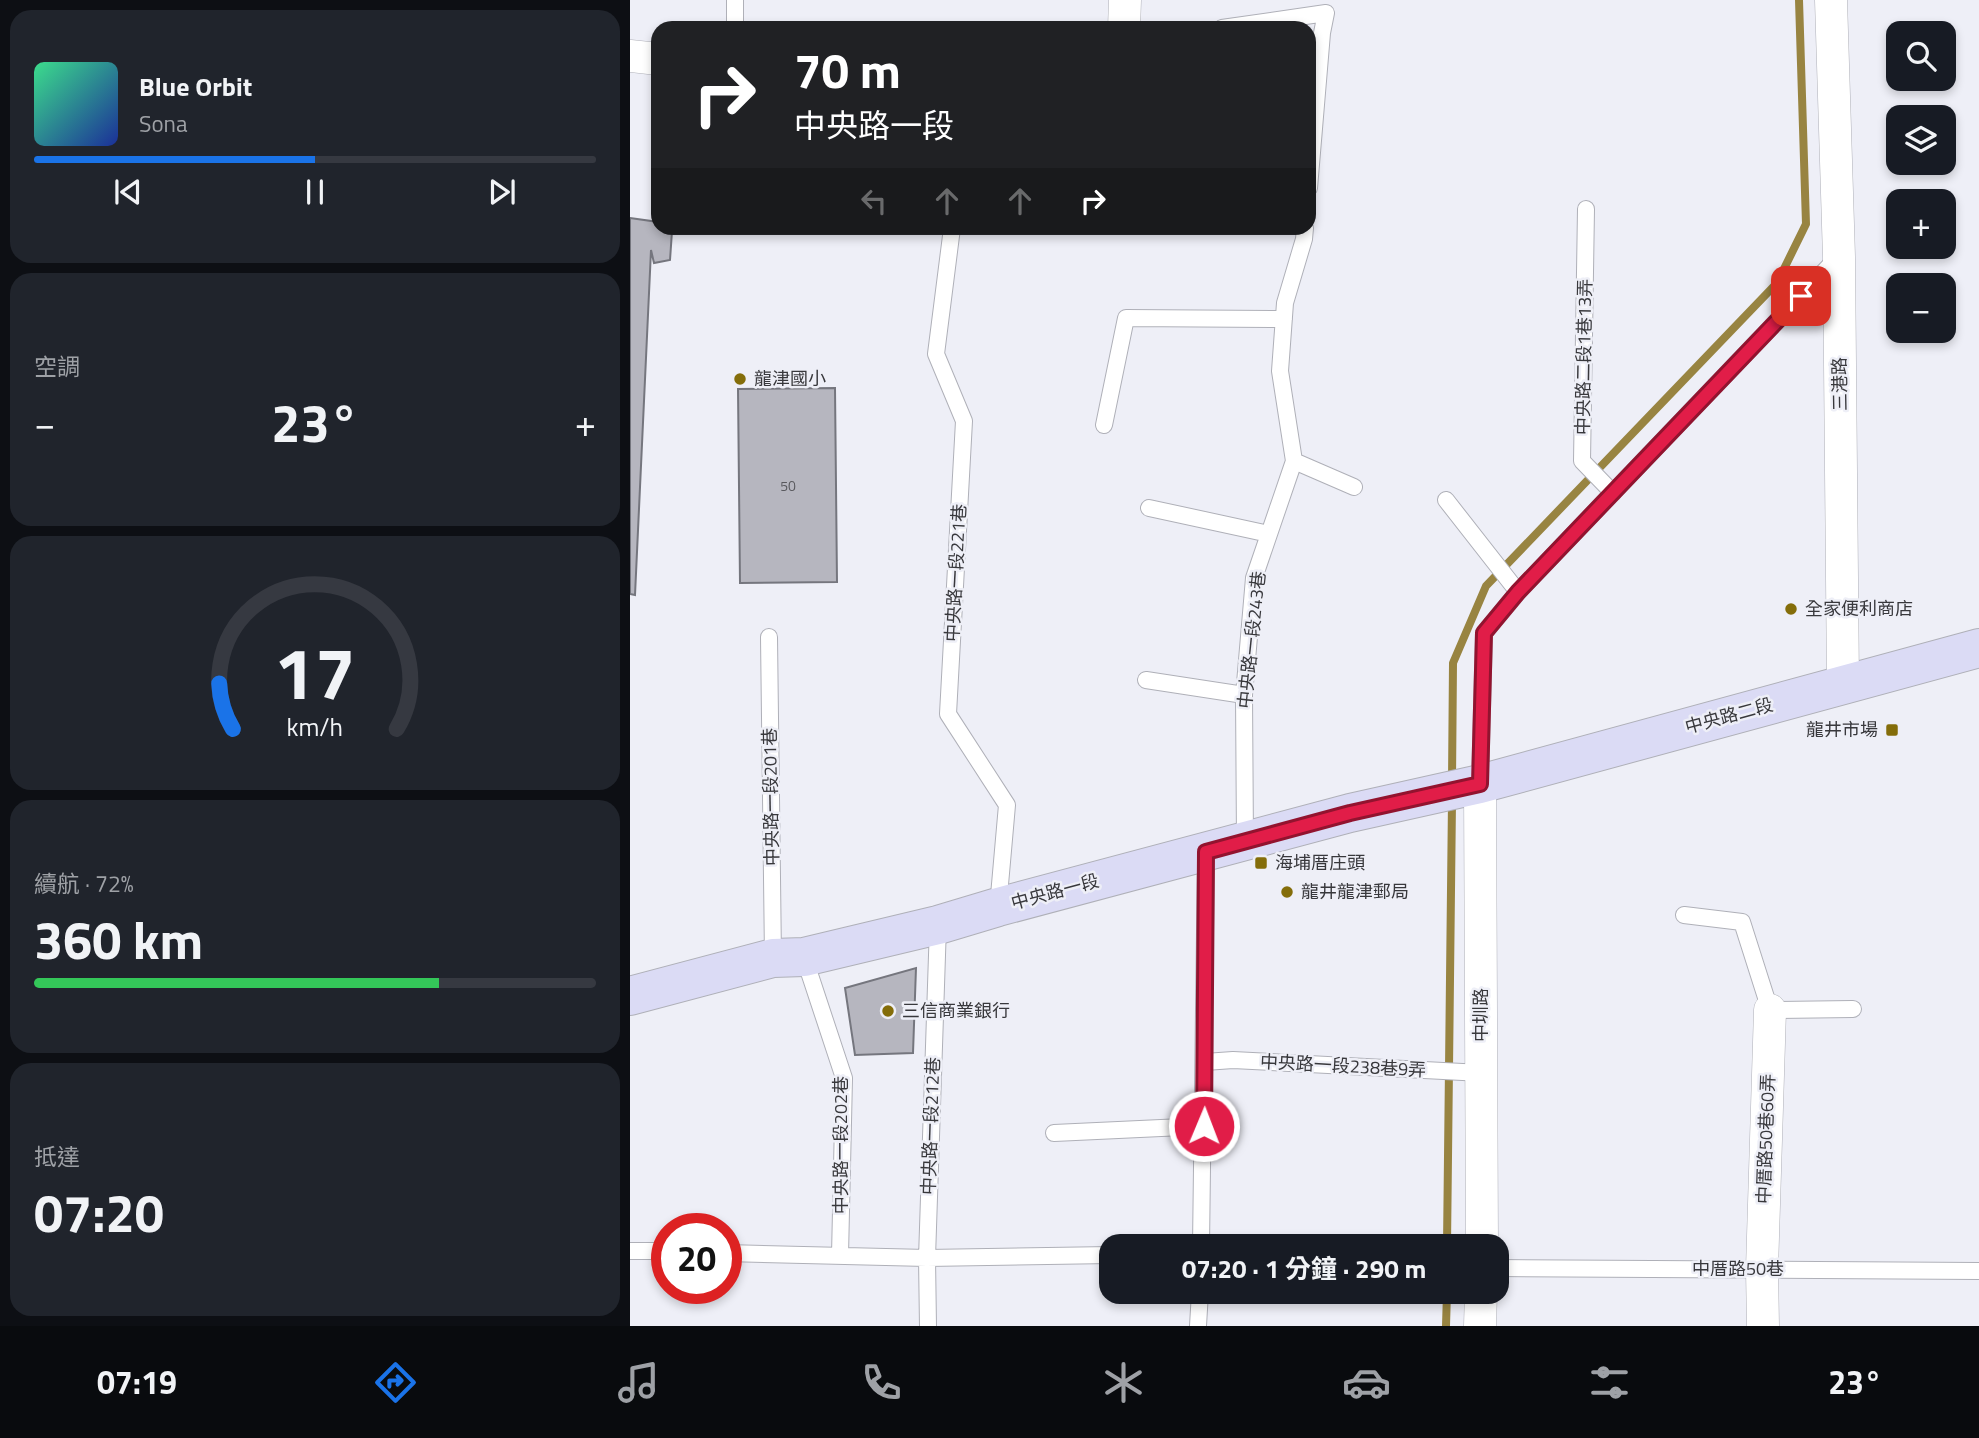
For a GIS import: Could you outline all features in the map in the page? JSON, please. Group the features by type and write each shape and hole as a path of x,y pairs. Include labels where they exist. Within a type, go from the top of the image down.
{"street":[{"path":"1124,21 1125,0"},
{"name":"三港路","path":"1830,0 1839,257 1843,685"},
{"path":"630,56 651,58"},
{"name":"中央路二段","path":"1480,784 1979,648"},
{"name":"中央路一段","path":"630,996 788,957 938,925 1350,813 1480,784"},
{"name":"中圳路","path":"1480,784 1482,1234"},
{"name":"中厝路50巷60弄","path":"1763,1326 1762,1269 1770,1010"},
{"path":"1480,1326 1481,1304"}],"lane":[{"path":"735,0 735,21"},
{"path":"1271,21 1326,13 1316,116"},
{"name":"中央路二段1巷13弄","path":"1586,209 1582,461 1613,493"},
{"name":"中央路一段221巷","path":"950,235 936,354 964,421 948,714 1007,805 999,907"},
{"name":"中央路一段243巷","path":"1245,842 1244,695 1254,578 1294,461 1280,372 1285,303 1304,235"},
{"path":"1480,784 1484,633 1518,592 1839,257"},
{"path":"1104,425 1126,318 1284,319"},
{"path":"1294,461 1354,487"},
{"path":"1446,500 1518,592"},
{"path":"1149,508 1269,534"},
{"name":"中央路一段201巷","path":"769,637 788,957"},
{"path":"1146,680 1244,695"},
{"path":"1201,1234 1206,852"},
{"name":"中厝路50巷60弄","path":"1684,915 1742,922 1770,1010"},
{"name":"中央路一段212巷","path":"928,1326 927,1258 938,925"},
{"name":"中央路一段202巷","path":"788,957 844,1079 840,1255"},
{"path":"1770,1010 1853,1009"},
{"name":"中央路一段238巷9弄","path":"1205,1062 1233,1060 1482,1073"},
{"path":"1054,1133 1204,1126"},
{"path":"630,1251 651,1251"},
{"path":"742,1253 927,1258 1099,1255"},
{"name":"中厝路50巷","path":"1509,1268 1979,1271"},
{"path":"1198,1326 1199,1304"}],"building":[{"path":"630,218 651,221 651,235 672,235 670,260 654,263 651,250 635,595 630,594"},
{"path":"835,388 837,582 740,583 738,389"},
{"path":"916,968 913,1053 855,1055 845,988"}],"waterway":[{"path":"1452,781 1453,663 1486,586 1777,283 1806,224 1799,0"},
{"path":"1447,1234 1452,801"},
{"path":"1446,1326 1447,1304"}],"place":[{"name":"龍津國小","path":"740,379"},
{"name":"全家便利商店","path":"1791,609"},
{"name":"龍井市場","path":"1892,730"},
{"name":"海埔厝庄頭","path":"1261,863"},
{"name":"龍井龍津郵局","path":"1287,892"},
{"name":"三信商業銀行","path":"888,1011"}],"route":[{"path":"1204,1126 1206,852 1350,813 1480,784 1484,633 1518,592 1801,296"}]}
